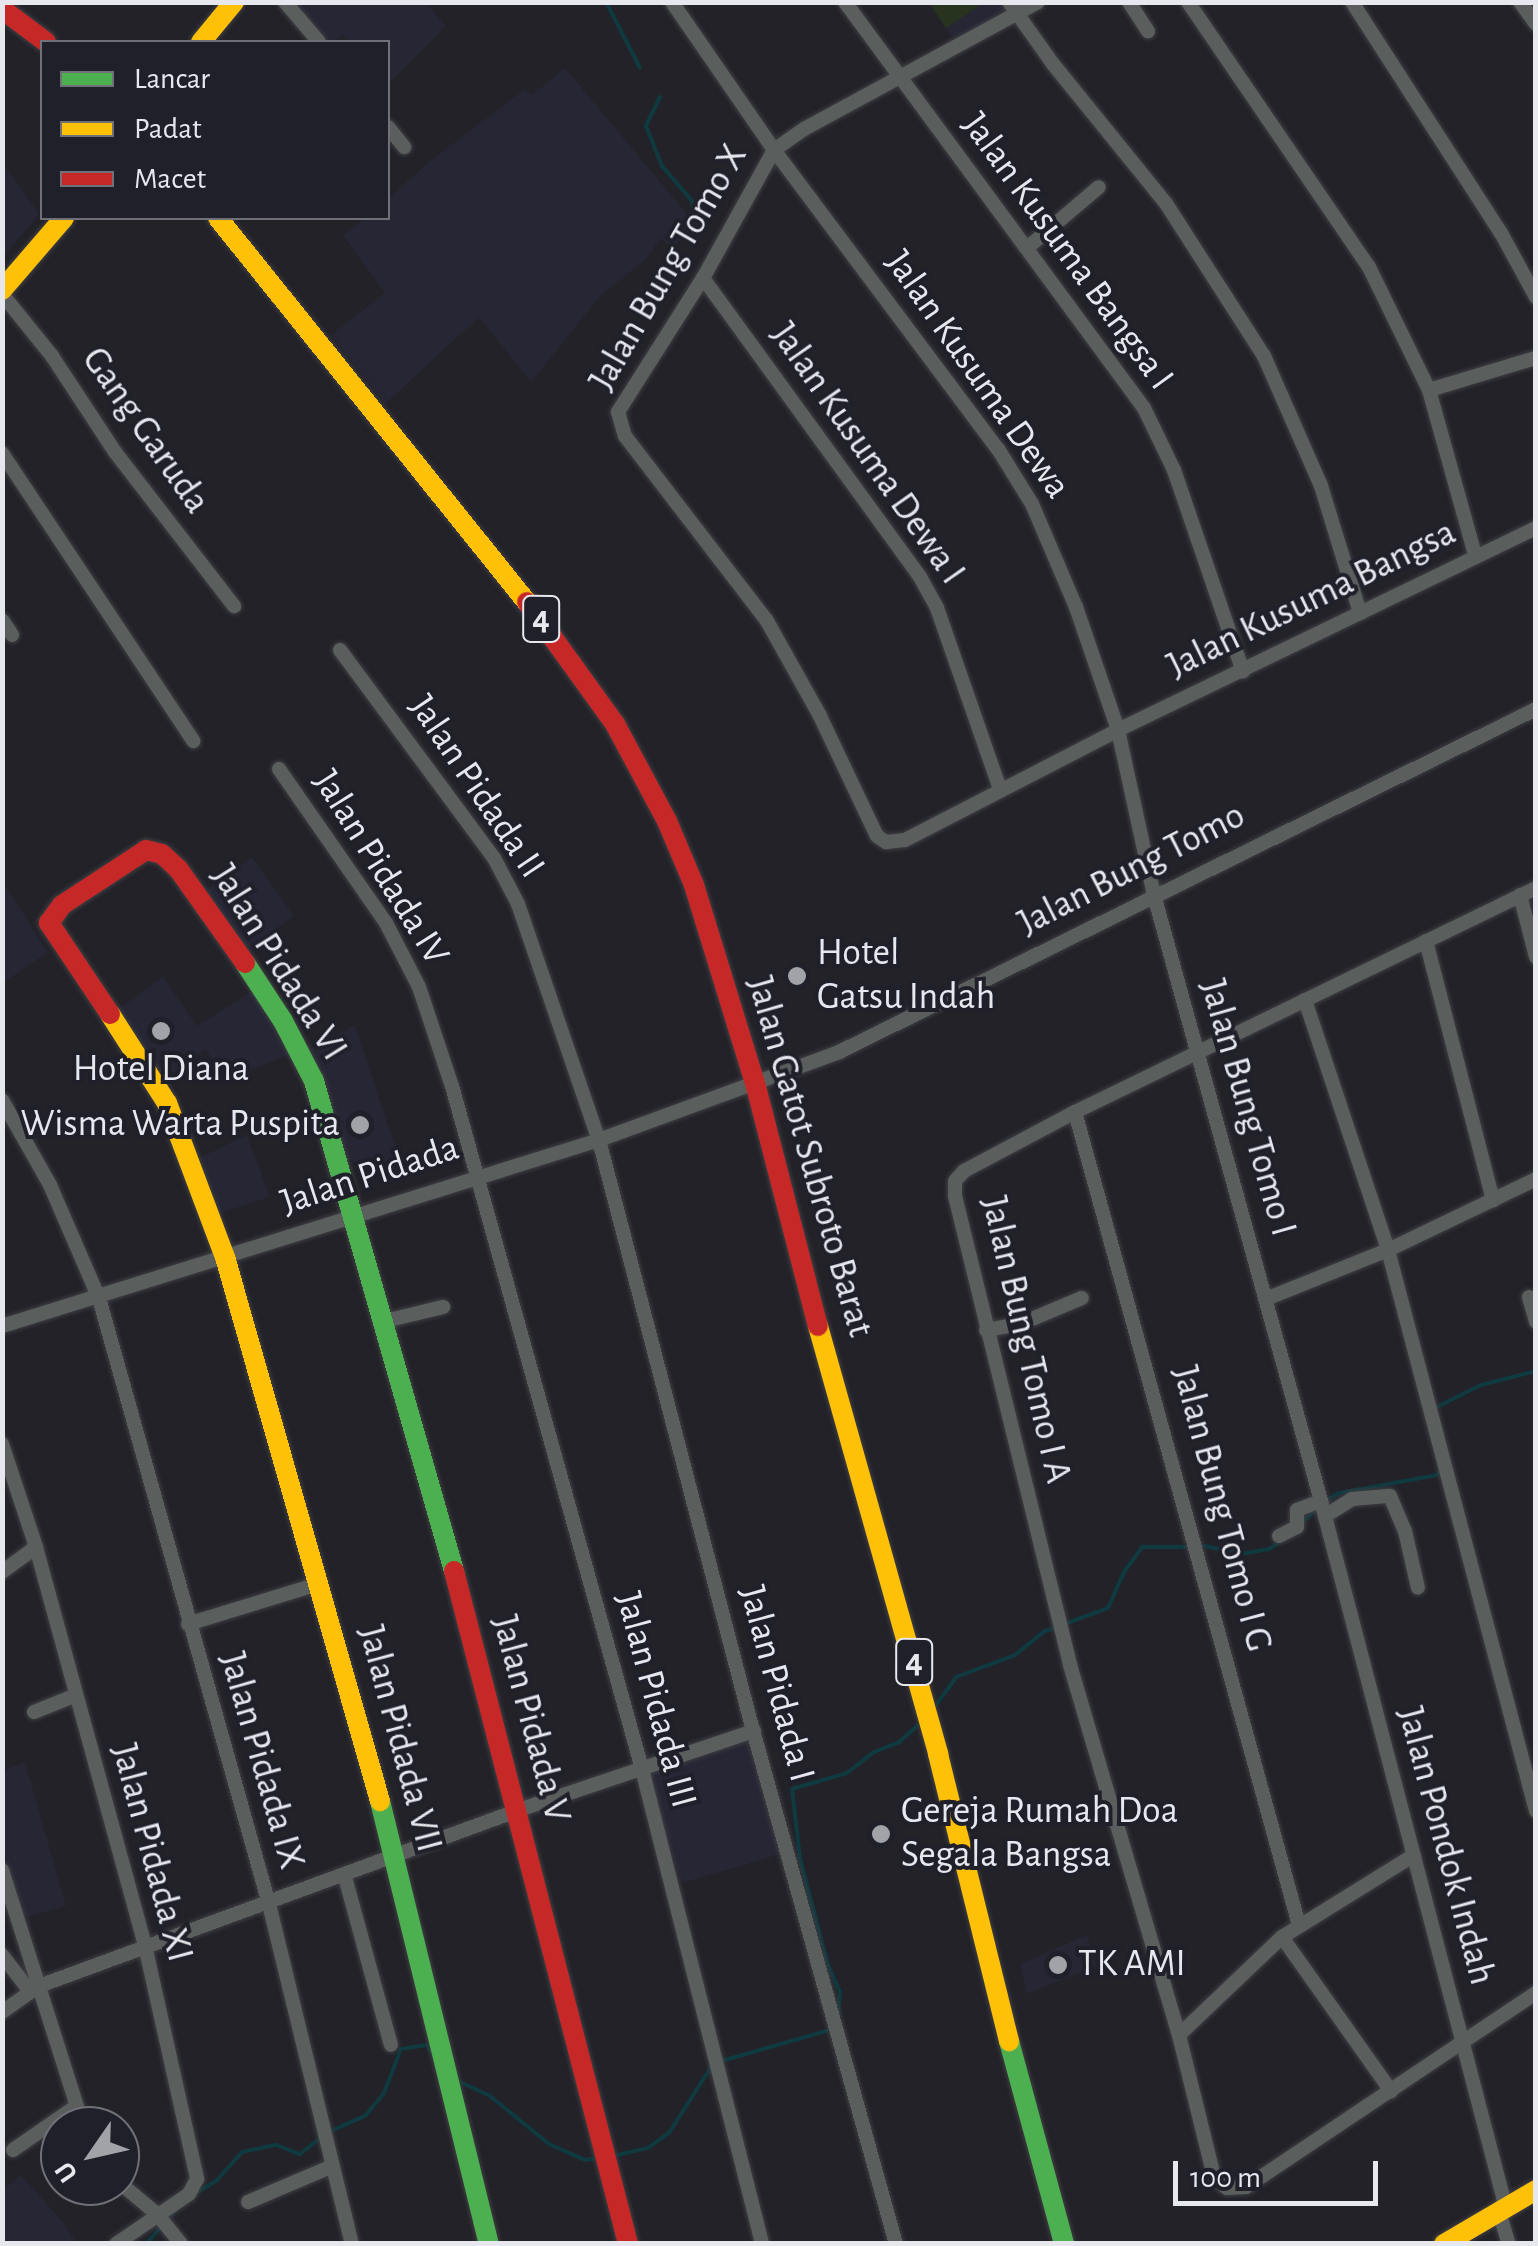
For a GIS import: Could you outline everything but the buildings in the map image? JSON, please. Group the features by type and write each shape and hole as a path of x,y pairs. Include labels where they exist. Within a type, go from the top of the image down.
{"main road":[{"path":"203,40 234,2"},
{"path":"2,10 43,40"},
{"path":"2,292 62,220"},
{"name":"Jalan Gatot Subroto Barat","path":"220,220 503,571 615,724 667,821 694,885 755,1083 783,1202 928,1716 1000,2008 1064,2244"},
{"name":"Jalan Pidada VI","path":"74,897 146,850 162,854 178,870 283,1021 314,1082 354,1214"},
{"name":"Jalan Pidada VII","path":"74,897 53,915 52,932 158,1086 225,1257 396,1858 489,2244"},
{"name":"Jalan Pidada V","path":"354,1214 519,1810 563,1999 628,2244"},
{"path":"1444,2244 1536,2190"}],"street":[{"path":"286,2 317,40"},
{"name":"Jalan Kusuma Dewa","path":"672,2 774,150 961,397 1032,504 1076,607 1118,730"},
{"name":"Jalan Kusuma Bangsa I","path":"845,2 1144,408 1174,470 1243,672"},
{"name":"Jalan Bung Tomo X","path":"1000,790 896,843 878,836 818,714 766,621 618,421 626,396 703,278 774,150 804,130 900,81 1013,8 1038,2"},
{"path":"1128,2 1148,31"},
{"path":"1188,2 1369,267 1429,390 1475,555"},
{"path":"1352,2 1500,233 1536,298"},
{"path":"1520,2 1536,24"},
{"path":"1013,8 1168,205 1264,356 1320,486 1360,613"},
{"path":"390,129 404,146"},
{"path":"1026,248 1099,187"},
{"name":"Jalan Kusuma Dewa I","path":"703,278 920,578 937,608 1000,790"},
{"name":"Gang Garuda","path":"2,292 52,356 115,452 234,606"},
{"path":"1429,390 1536,358"},
{"path":"2,453 193,741"},
{"name":"Jalan Kusuma Bangsa","path":"1118,730 1536,528"},
{"path":"2,620 12,635"},
{"name":"Jalan Pidada II","path":"340,650 508,880 599,1140"},
{"name":"Jalan Bung Tomo","path":"755,1083 839,1052 958,996 1154,895 1536,709"},
{"path":"1000,790 1118,730"},
{"name":"Jalan Bung Tomo I","path":"1118,730 1154,895 1321,1501"},
{"name":"Jalan Pidada IV","path":"279,769 405,956 452,1086 474,1176"},
{"name":"Jalan Bung Tomo I A","path":"1392,2090 1246,2187 1227,2188 1213,2172 1179,2036 1070,1665 958,1214 955,1181 964,1171 1196,1050 1536,888"},
{"path":"1520,895 1536,957"},
{"path":"1426,940 1493,1200"},
{"path":"1305,1000 1388,1250 1536,1810"},
{"name":"Jalan Pidada","path":"2,1326 599,1140 755,1083"},
{"name":"Jalan Pidada IX","path":"2,1100 50,1184 99,1298 269,1904 352,2244"},
{"name":"Jalan Bung Tomo I G","path":"1074,1112 1176,1465 1299,1926"},
{"name":"Jalan Pidada I","path":"599,1140 754,1732 896,2244"},
{"name":"Jalan Pidada III","path":"474,1176 642,1769 762,2244"},
{"path":"1266,1299 1388,1250 1534,1184"},
{"path":"1529,1297 1536,1322"},
{"path":"986,1330 1020,1324 1082,1298"},
{"path":"386,1321 443,1307"},
{"name":"Jalan Pidada XI","path":"2,1444 36,1546 146,1950 197,2184 190,2194 116,2244"},
{"path":"1325,1516 1352,1499 1390,1496 1406,1531 1418,1588"},
{"path":"1279,1536 1297,1526 1297,1510 1321,1501"},
{"name":"Jalan Pondok Indah","path":"1321,1501 1462,2042 1509,2244"},
{"path":"2,1572 36,1546"},
{"path":"188,1624 321,1584"},
{"path":"34,1712 76,1695"},
{"path":"2,2012 34,1988 519,1810 754,1732"},
{"path":"1179,2036 1282,1937 1414,1856"},
{"path":"2,1870 34,1988 75,2106"},
{"path":"345,1876 392,2045"},
{"path":"1282,1937 1392,2090 1536,1993"},
{"path":"2,1954 34,1988"},
{"path":"13,2150 40,2131"},
{"path":"248,2202 333,2166"},
{"path":"140,2199 158,2214 181,2244"}],"shaded area":[{"path":"277,3 426,3 446,26 390,82 390,40 349,40 343,34 336,40 311,40"},
{"path":"929,3 1000,3 1005,11 955,41"},
{"path":"565,68 696,225 671,249 661,238 647,258 601,295 531,382 479,317 385,404 331,335 385,293 343,235 363,220 390,220 390,197 430,161 524,90 532,95"},
{"path":"3,163 39,214 2,257"},
{"path":"252,857 294,916 241,954 200,894"},
{"path":"3,882 48,952 2,983"},
{"path":"163,977 197,1026 253,991 289,1055 223,1080 206,1049 161,1081 112,1014"},
{"path":"355,1025 399,1158 356,1171 352,1160 343,1162 306,1051"},
{"path":"247,1135 270,1197 216,1214 197,1159"},
{"path":"749,1740 784,1853 682,1883 646,1773"},
{"path":"25,1762 66,1906 22,1918 3,1849 2,1771"},
{"name":"TK AMI","path":"1087,1935 1096,1966 1027,1994 1020,1964"},
{"path":"21,2175 40,2196 40,2206 49,2206 77,2243 3,2243 3,2190"}],"green space":[{"path":"929,2 985,2 946,28 929,3"}],"waterway":[{"path":"606,2 640,68"},
{"path":"660,97 646,126 662,166 693,202 690,224"},
{"path":"1433,1409 1481,1385 1536,1371"},
{"path":"1325,1501 1339,1493 1437,1475 1442,1467"},
{"path":"1303,1522 1318,1508"},
{"path":"1200,1545 1241,1554 1269,1549 1281,1541"},
{"path":"936,1705 956,1677 1015,1655 1043,1632 1108,1608 1124,1572 1142,1547 1191,1547"},
{"path":"838,2016 840,1992 828,1965 800,1858 792,1789 847,1773 874,1752 898,1743 920,1723"},
{"path":"718,2062 833,2029"},
{"path":"331,2131 365,2116 384,2093 401,2049 427,2045 434,2057"},
{"path":"613,2156 648,2148 669,2133 711,2067"},
{"path":"458,2081 490,2096 549,2144 585,2160 598,2158"},
{"path":"195,2194 217,2180 242,2152 276,2145 300,2154 323,2136"},
{"path":"146,2244 176,2210"}],"traffic: fast":[{"path":"245,963 283,1021 314,1081 454,1571"},
{"path":"380,1801 489,2244"},
{"path":"1009,2041 1064,2244"}],"traffic: slow":[{"path":"203,40 234,2"},
{"path":"2,290 62,220"},
{"path":"220,220 527,602"},
{"path":"110,1014 167,1103 225,1257 380,1801"},
{"path":"818,1326 938,1754 1009,2041"},
{"path":"1444,2244 1536,2190"}],"traffic: jam":[{"path":"2,9 43,40"},
{"path":"527,602 615,724 667,821 694,885 755,1083 818,1326"},
{"path":"110,1014 49,923 62,905 146,850 162,854 179,870 245,963"},
{"path":"454,1571 628,2244"}],"place":[{"name":"Hotel Gatsu Indah","path":"797,976"},
{"name":"Hotel Diana","path":"161,1031"},
{"name":"Wisma Warta Puspita","path":"360,1125"},
{"name":"Gereja Rumah Doa Segala Bangsa","path":"881,1834"},
{"name":"TK AMI","path":"1058,1965"}]}
